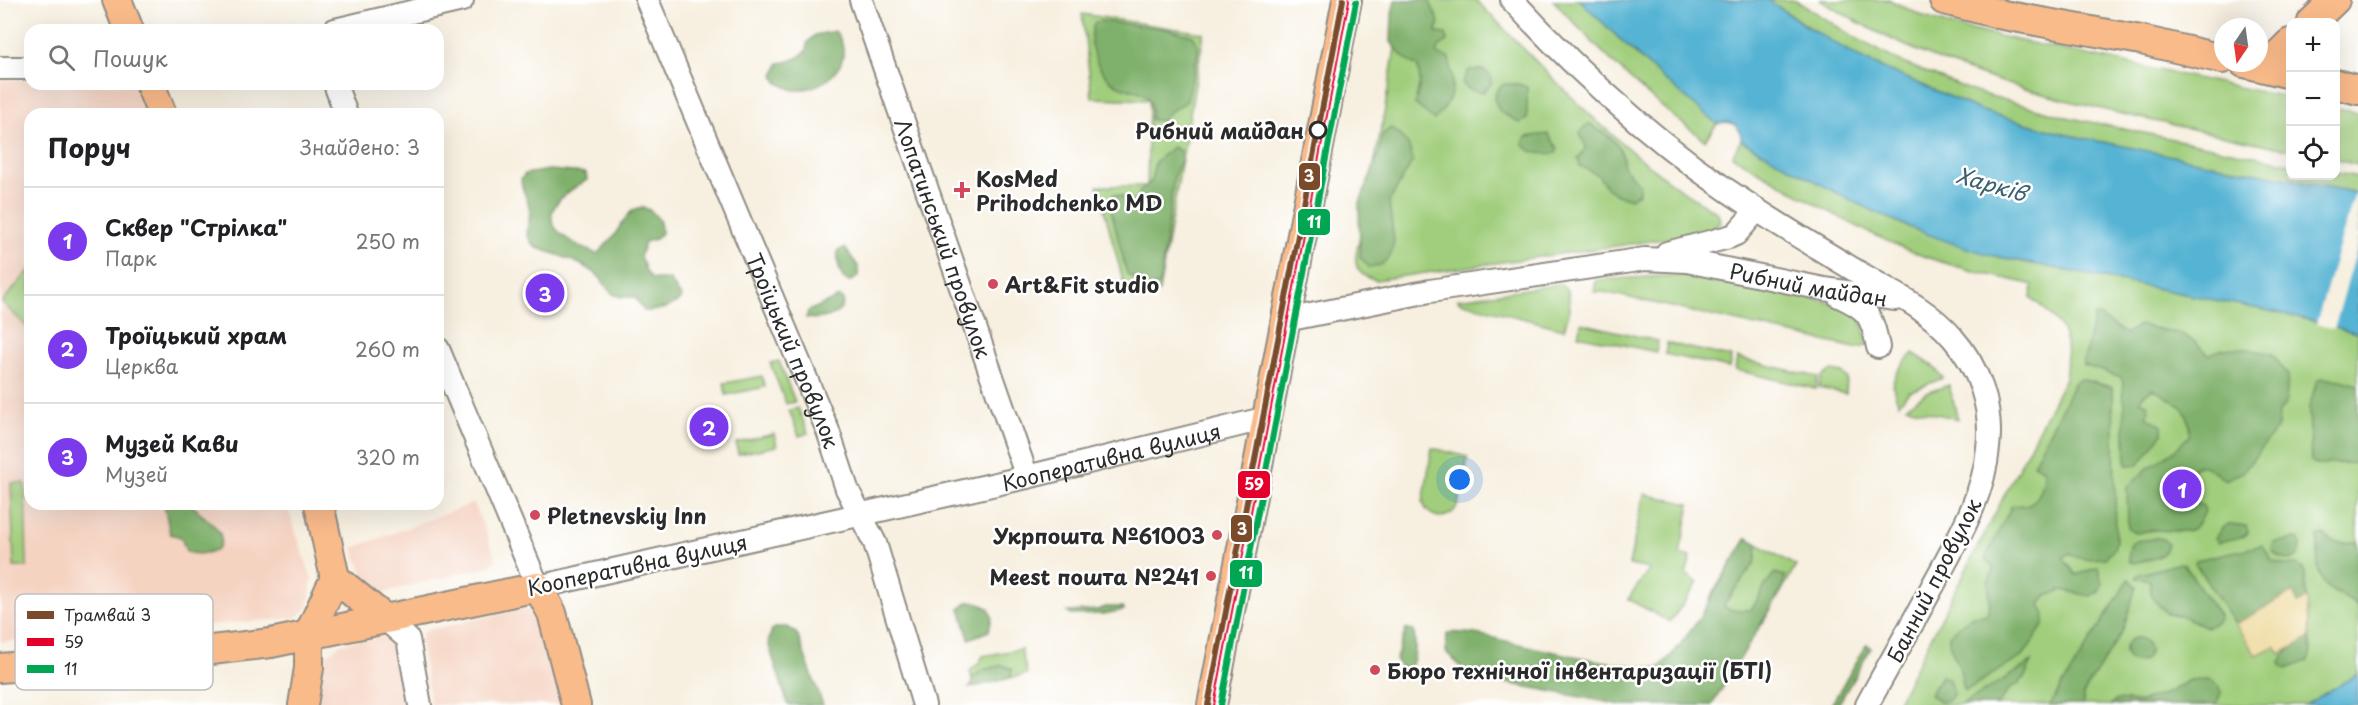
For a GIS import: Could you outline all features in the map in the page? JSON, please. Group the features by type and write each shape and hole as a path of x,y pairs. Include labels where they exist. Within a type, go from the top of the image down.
{"main road":[{"path":"117,0 127,24"},
{"path":"1212,705 1347,0"},
{"path":"1944,0 2003,15 2214,56"},
{"path":"2316,18 2335,0"},
{"path":"2268,67 2286,47"},
{"path":"2340,85 2358,90"},
{"path":"152,90 160,108"},
{"path":"303,705 309,668 309,634 335,578 320,510"},
{"path":"335,578 384,618"},
{"path":"538,586 552,613 576,705"},
{"name":"Кооперативна вулиця","path":"213,650 271,643 538,586"},
{"name":"Кооперативна вулиця","path":"0,668 15,667"}],"street":[{"path":"360,24 462,0"},
{"name":"Троїцький провулок","path":"647,0 828,431 847,489 875,543 924,705"},
{"name":"Лопатинський провулок","path":"861,0 1027,477"},
{"name":"Рибний майдан","path":"1512,0 1564,55 1649,133 1757,210 1908,301"},
{"path":"0,68 24,68"},
{"path":"337,90 344,108"},
{"path":"1733,270 1730,258 1736,234 1757,210"},
{"path":"1645,259 1719,241 1736,234"},
{"name":"Рибний майдан","path":"1286,320 1430,291 1645,259 1668,258 1824,289 1908,301"},
{"path":"1824,289 1857,304 1867,313 1874,324 1878,347"},
{"name":"Банний провулок","path":"1867,705 1968,517 1980,488 1988,448 1987,412 1980,385 1970,361 1951,336 1908,301"},
{"path":"444,363 538,586"},
{"name":"Кооперативна вулиця","path":"538,586 1027,477 1268,418"},
{"path":"384,618 408,639 420,705"}],"shaded area":[{"path":"0,79 24,80 24,90 144,90 150,108 24,108 24,510 288,510 312,579 308,608 296,618 213,625 213,594 15,594 15,641 0,642"},
{"path":"474,503 496,559 492,566 380,593 369,588 353,548"},
{"path":"525,608 539,614 566,705 431,705 420,639 424,631"},
{"path":"382,635 393,639 396,645 409,705 317,705 323,665 327,654 341,644"}],"green space":[{"path":"1395,0 1429,0 1439,22 1436,33 1446,34 1447,41 1439,47 1437,54 1449,58 1452,92 1450,99 1434,120 1415,104 1420,81 1418,67 1403,57 1391,42"},
{"path":"1403,0 1476,0 1590,115 1652,168 1718,213 1720,221 1713,229 1700,234 1376,280 1363,275 1356,265 1356,255 1384,114"},
{"path":"1553,0 1580,0 1633,52 1717,124 1705,140 1664,109 1625,74"},
{"path":"1768,0 1795,0 1896,60 1975,92 2071,118 2286,162 2286,179 2068,135 1982,111 1860,58"},
{"path":"1820,0 1890,0 1924,17 1961,28 2286,97 2286,149 2048,96 1931,57 1875,31"},
{"path":"1082,14 1204,33 1159,292 1125,288 1098,186 1147,186 1149,100 1092,98"},
{"path":"1095,22 1167,29 1193,36 1198,45 1198,53 1187,101 1168,113 1162,121 1151,120 1151,105 1147,97 1138,91 1113,83 1100,68 1091,40"},
{"path":"835,31 841,40 842,58 839,66 827,80 800,90 790,89 777,82 774,76 779,63 791,61 804,53 807,50 807,43 815,35"},
{"path":"1469,70 1483,70 1491,76 1491,84 1483,92 1468,89 1462,83"},
{"path":"1504,84 1518,84 1527,87 1527,119 1520,123 1500,112 1494,99 1497,90"},
{"path":"2340,109 2358,113 2358,165 2340,161"},
{"path":"1590,124 1618,146 1623,166 1639,184 1639,193 1630,198 1616,195 1606,187 1598,175 1580,166 1578,159 1586,147 1580,134 1583,128"},
{"path":"1391,128 1406,141 1413,160 1389,202 1394,241 1390,257 1381,265 1369,267 1360,257 1359,205 1379,153 1383,134"},
{"path":"1548,134 1558,148 1556,153 1534,152 1523,144 1526,137"},
{"path":"1741,140 1875,212 1913,229 1999,257 2290,315 2358,333 2358,674 2305,705 1896,705 2065,378 2066,341 2058,324 2031,298 2033,285 1932,259 1870,233 1732,156"},
{"path":"1173,147 1180,151 1182,158 1174,177 1160,285 1150,286 1142,284 1127,274 1109,202 1114,194 1133,201 1138,200 1140,191 1151,182 1155,162"},
{"path":"549,170 586,173 587,180 569,191 558,202 552,212 552,221 557,230 566,238 597,254 634,210 646,208 652,212 660,221 661,233 655,239 645,242 640,256 652,279 669,279 682,298 665,308 644,311 635,297 616,296 611,293 601,279 589,269 570,259 535,247 528,236 530,213 521,179 525,174"},
{"path":"2340,174 2358,177 2358,193 2293,180 2340,180"},
{"path":"845,248 858,266 858,276 848,281 841,274 838,262 838,250"},
{"path":"1683,275 1820,300 1858,310 1868,344 1862,348 1855,348 1604,292 1594,292 1596,280"},
{"path":"24,277 24,324 2,302"},
{"path":"1560,284 1568,290 1570,309 1564,329 1459,302 1458,299"},
{"path":"839,297 843,300 842,306 835,314 824,318 806,318 808,311"},
{"path":"2094,316 2101,317 2126,334 2139,325 2182,334 2194,341 2208,355 2232,348 2272,354 2288,375 2286,402 2279,412 2278,427 2243,472 2225,480 2205,466 2196,466 2182,484 2183,495 2203,506 2205,511 2201,520 2191,529 2136,533 2128,528 2127,487 2148,468 2175,450 2189,436 2189,426 2185,411 2175,402 2153,389 2143,395 2140,401 2147,404 2149,410 2146,416 2162,426 2162,434 2138,465 2126,465 2121,377 2083,365"},
{"path":"1581,323 1658,341 1656,352 1578,335"},
{"path":"1667,343 1731,357 1729,368 1665,354"},
{"path":"1913,353 1932,365 1943,378 1909,392 1899,403 1893,382 1898,370"},
{"path":"1737,358 1818,377 1816,389 1735,370"},
{"path":"779,361 795,402 786,404 770,363"},
{"path":"1831,371 1843,373 1847,378 1846,394 1819,388 1821,377"},
{"path":"762,376 765,387 726,395 724,383"},
{"path":"2321,378 2358,385 2358,463 2315,464 2311,462 2309,407 2317,381"},
{"path":"2080,379 2111,387 2113,391 2116,541 2114,549 2106,558 2082,559 2070,553 2063,558 2076,575 2098,567 2102,584 2099,592 2090,596 2062,590 2047,596 2040,604 2045,614 2043,626 2023,656 1965,691 1949,635 1970,617 1987,614 1990,602 1988,582 1994,568 1985,559 2012,505 2028,504 2037,497 2043,485 2044,470 2033,464 2075,382"},
{"path":"1949,385 1958,419 1906,407 1926,393"},
{"path":"798,408 808,433 799,436 789,410"},
{"path":"774,434 777,446 738,454 736,443"},
{"path":"1432,448 1468,457 1458,505 1450,514 1439,517 1430,513 1423,503"},
{"path":"11,483 24,483 27,567 14,567"},
{"path":"1644,494 1690,504 1680,554 1691,557 1686,574 1698,583 1670,622 1628,599 1650,569 1629,565"},
{"path":"165,510 197,510 214,525 221,536 221,543 217,550 198,554 190,553 186,551 181,537 170,534"},
{"path":"2229,524 2246,526 2248,532 2245,536 2219,542 2215,538 2223,527"},
{"path":"2325,535 2336,542 2358,542 2358,607 2327,587 2323,581 2318,567 2318,536"},
{"path":"1747,538 1796,566 1761,626 1709,599"},
{"path":"1747,538 1757,543 1756,561 1723,606 1730,610 1751,610 1767,582 1775,573 1785,576 1782,590 1712,705 1622,705 1470,676 1446,652 1447,633 1456,632 1485,636 1590,659 1659,668 1673,654 1707,606"},
{"path":"2156,538 2163,539 2168,544 2163,553 2149,560 2133,563 2129,561 2132,543"},
{"path":"2299,540 2300,547 2299,553 2292,559 2282,559 2272,550 2274,543"},
{"path":"2263,545 2272,561 2285,565 2297,564 2302,568 2305,573 2307,608 2235,624 2195,563 2196,560"},
{"path":"2179,563 2184,564 2220,617 2216,623 2206,627 2183,616 2167,613 2155,601 2151,593 2150,581 2136,578 2137,575"},
{"path":"2129,579 2136,587 2123,630 2083,694 2083,705 2050,705"},
{"path":"967,602 975,602 989,608 992,617 989,631 969,639 960,609"},
{"path":"1106,607 1122,607 1124,610 1104,614 1071,615 1067,612 1097,610"},
{"path":"788,627 797,634 823,705 788,705 768,643 772,629"},
{"path":"1406,629 1414,631 1415,642 1414,657 1409,671 1400,667 1396,659"},
{"path":"2309,631 2311,653 2308,661 2286,669 2280,662 2283,657"},
{"path":"2137,638 2146,641 2149,650 2146,659 2137,662 2128,659 2125,650 2128,641"},
{"path":"1867,644 1871,648 1838,705 1831,705"},
{"path":"1021,649 1027,674 969,688 973,684 970,671 983,656"},
{"path":"2032,662 2019,684 2010,688 1998,705 1961,705"},
{"path":"1002,665 1012,669 1011,678 969,688 972,686 972,678 983,670"},
{"path":"1941,676 1948,678 1954,693 1949,700 1941,702 1930,695"},
{"path":"2209,679 2218,685 2221,693 2216,705 2111,705 2117,700 2139,702 2170,692 2189,680"}],"sand":[{"path":"2293,592 2298,604 2307,598 2310,638 2280,654 2275,646 2257,655 2235,624"}],"water":[{"name":"Харків","path":"1580,0 1768,0 1860,58 1982,111 2068,135 2358,193 2358,333 2290,315 1999,257 1931,236 1866,208 1741,140 1737,127 1726,122 1717,124"},
{"path":"2358,674 2358,705 2305,705"}],"pier":[{"path":"2356,190 2358,190 2358,245 2334,329 2316,324"}],"tram line":[{"name":"3","path":"1208,705 1343,0"}],"transit line":[{"name":"59","path":"1212,705 1347,0"},
{"name":"11","path":"1221,705 1356,2"}],"place":[{"name":"Рибний майдан","path":"1318,130"},
{"name":"KosMed Prihodchenko MD","path":"962,190"},
{"name":"Art&Fit studio","path":"993,284"},
{"name":"Музей Кави","path":"545,293"},
{"name":"Троїцький храм","path":"709,427"},
{"name":"Сквер \"Стрілка\"","path":"2182,489"},
{"name":"Pletnevskiy Inn","path":"535,515"},
{"name":"Укрпошта №61003","path":"1217,535"},
{"name":"Meest пошта №241","path":"1211,576"},
{"name":"Бюро технічної інвентаризації (БТІ)","path":"1375,670"}]}
